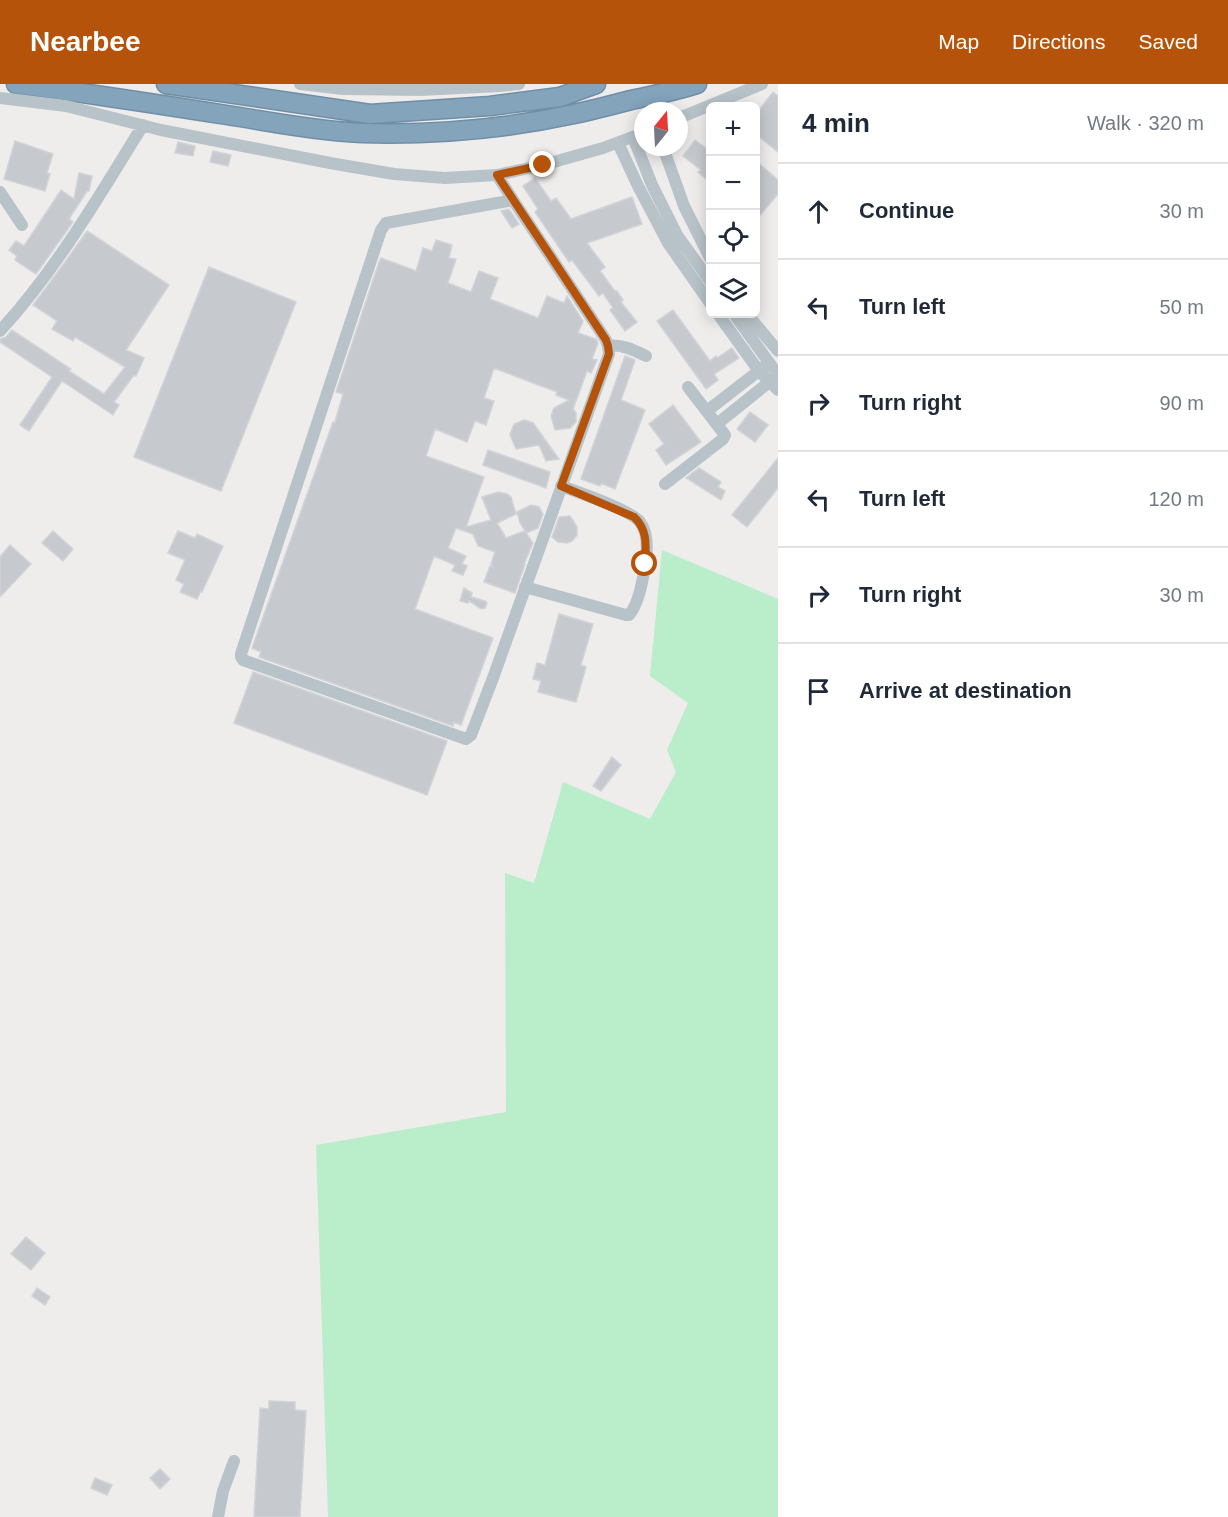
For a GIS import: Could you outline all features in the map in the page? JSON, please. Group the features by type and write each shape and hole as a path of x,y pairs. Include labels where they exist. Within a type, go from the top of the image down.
{"highway":[{"path":"16,84 295,126 360,133 407,133 468,130 573,115 697,84"},
{"path":"166,84 370,114 490,106 560,97 596,84"}],"street":[{"path":"300,84 343,89 420,90 519,84"},
{"path":"688,114 762,84"},
{"path":"0,98 66,106 237,145 388,173 445,178 497,175 568,158 634,137"},
{"path":"0,331 26,302 90,212 143,125"},
{"path":"618,143 668,243 706,296"},
{"path":"644,156 652,185 677,235 706,274"},
{"path":"666,156 684,206 706,248"},
{"path":"497,175 606,340 609,354 493,678 471,735 466,739 243,660 241,651 384,225 513,201"},
{"path":"0,192 22,225"},
{"path":"717,424 776,380 721,318"},
{"path":"736,318 764,367"},
{"path":"750,318 778,351"},
{"path":"608,346 620,346 646,356"},
{"path":"707,411 764,367"},
{"path":"664,484 723,439 725,434 688,387"},
{"path":"525,587 626,615 630,614 635,603 644,573 646,549 646,537 640,523 624,511 561,486"},
{"path":"218,1517 223,1491 234,1461"}],"green space":[{"path":"662,550 778,599 778,1517 328,1517 316,1145 506,1112 505,873 534,883 563,782 650,819 676,772 667,750 688,703 650,676"}],"building":[{"path":"773,92 778,96 778,152 760,137 760,109"},
{"path":"695,140 706,148 706,179 698,172 701,170 683,156 688,156 688,149"},
{"path":"15,141 53,154 47,173 50,174 45,191 4,179"},
{"path":"178,142 195,146 193,156 175,153"},
{"path":"213,151 231,155 228,166 210,162"},
{"path":"760,164 778,180 778,194 760,215"},
{"path":"79,173 92,176 89,191 69,219 73,222 36,274 15,260 17,256 9,250 16,241 24,246 61,190 74,199"},
{"path":"535,178 551,201 556,198 571,219 632,197 642,224 587,243 605,267 600,271 617,291 623,300 621,302 637,322 625,331 610,310 613,308 603,293 599,296 572,260 569,262 535,212 538,209 523,186"},
{"path":"509,209 519,224 512,228 501,211"},
{"path":"87,231 169,285 126,350 144,358 136,376 134,375 114,402 119,405 113,415 62,381 29,431 20,425 52,377 0,342 0,339 6,337 12,330 104,394 125,367 75,337 73,341 52,329 57,321 33,305"},
{"path":"436,240 452,245 449,258 456,259 448,283 471,292 479,271 498,278 490,299 538,318 547,296 564,303 567,296 583,321 578,333 596,339 598,343 592,359 597,360 591,373 587,371 573,409 576,413 576,422 570,428 555,430 551,416 554,408 569,400 556,395 557,392 494,368 484,398 494,401 486,425 475,421 467,442 435,429 426,456 484,477 466,527 491,520 482,497 498,492 511,497 516,514 497,523 506,538 526,532 517,512 531,505 539,507 543,514 538,528 526,533 533,543 515,593 484,582 490,566 493,567 491,564 495,552 478,546 473,534 456,528 448,548 466,556 462,564 467,566 463,575 452,571 455,565 434,556 415,609 493,638 461,725 454,722 453,726 259,657 261,652 252,648 333,422 335,422 343,394 336,392 379,262 381,258 416,271 423,248 432,251"},
{"path":"209,267 296,302 221,491 134,457"},
{"path":"673,310 710,361 732,348 739,358 714,374 718,380 706,389 657,321"},
{"path":"625,356 635,360 621,400 645,410 615,489 601,483 600,486 581,479"},
{"path":"673,405 701,442 666,465 656,450 664,444 649,424"},
{"path":"750,412 768,425 755,442 737,429"},
{"path":"524,420 533,423 559,459 546,461 539,445 516,449 510,435 514,424"},
{"path":"488,450 550,472 546,488 483,465"},
{"path":"778,458 778,488 747,527 732,515"},
{"path":"699,468 721,482 718,487 725,491 721,500 686,478"},
{"path":"570,516 577,527 577,535 567,543 558,542 552,537 559,517"},
{"path":"53,531 73,549 63,561 42,543"},
{"path":"178,531 195,538 197,534 223,546 197,599 180,592 184,584 176,580 185,560 168,553"},
{"path":"10,545 31,564 0,597 0,557"},
{"path":"464,588 472,593 471,597 485,601 487,603 485,608 481,609 469,601 468,603 460,601"},
{"path":"559,614 593,624 581,665 586,667 576,702 538,692 541,681 533,679 537,663 545,665"},
{"path":"253,672 447,741 427,795 234,723"},
{"path":"612,757 621,765 601,791 593,786"},
{"path":"26,1237 45,1253 31,1270 11,1254"},
{"path":"37,1288 50,1297 45,1305 32,1296"},
{"path":"269,1401 295,1402 295,1410 306,1411 300,1517 254,1517 260,1408 269,1409"},
{"path":"160,1469 170,1479 160,1489 150,1478"},
{"path":"95,1478 112,1485 107,1495 91,1488"}],"route":[{"path":"543,165 497,175 606,340 609,349 561,486 634,517 643,527 646,537 645,564"}]}
